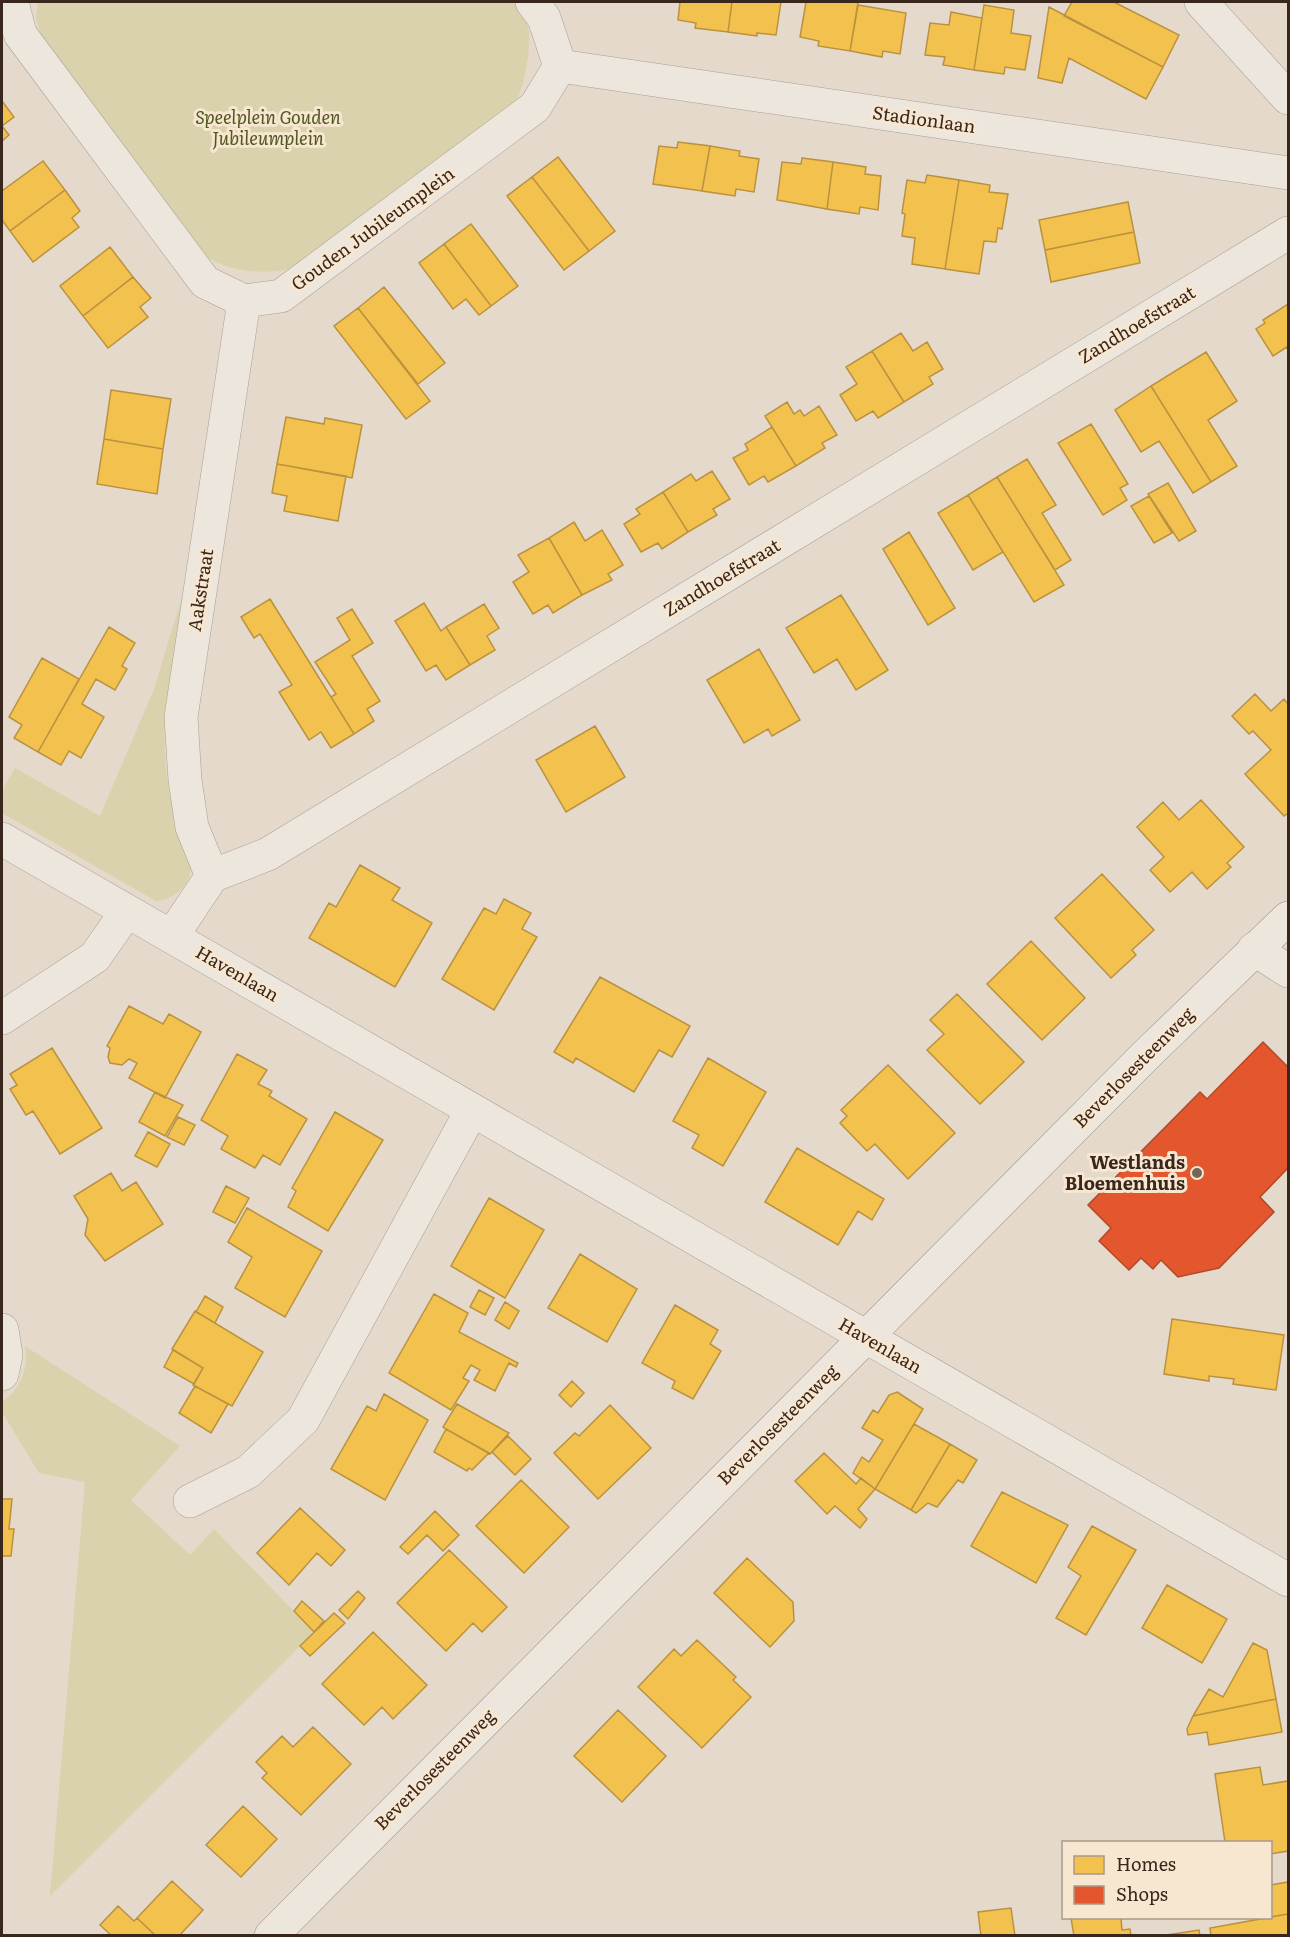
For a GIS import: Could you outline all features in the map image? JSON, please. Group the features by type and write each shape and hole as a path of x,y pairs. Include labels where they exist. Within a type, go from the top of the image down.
{"street":[{"path":"12,2 20,34 205,282 244,301"},
{"path":"532,2 544,18 560,66"},
{"path":"1201,2 1288,98"},
{"name":"Gouden Jubileumplein","path":"244,301 281,296 440,180 535,107 560,66"},
{"name":"Stadionlaan","path":"560,66 1288,173"},
{"name":"Zandhoefstraat","path":"212,876 268,854 1288,233"},
{"name":"Aakstraat","path":"212,876 192,827 185,780 181,717 244,301"},
{"name":"Havenlaan","path":"2,839 864,1338 1288,1580"},
{"path":"172,936 212,876"},
{"path":"2,1018 95,957 127,911"},
{"name":"Beverlosesteenweg","path":"271,1935 864,1338 1254,949 1288,918"},
{"path":"1254,949 1288,971"},
{"path":"190,1501 248,1472 303,1420 472,1110"},
{"path":"2,1330 6,1355 2,1374"}],"green space":[{"name":"Speelplein Gouden Jubileumplein","path":"38,2 514,2 527,23 528,55 521,89 513,105 294,267 285,270 248,271 223,265 204,254 41,35 36,19"},
{"path":"184,591 168,695 165,755 172,806 180,836 191,861 191,870 184,887 168,898 156,901 2,813 2,791 15,768 100,816 154,689"},
{"path":"25,1346 180,1446 131,1500 190,1555 214,1529 314,1632 50,1896 85,1482 39,1473 2,1412 2,1402 14,1391 22,1377 26,1362"}],"building: Homes":[{"path":"680,2 732,2 728,32 695,28 696,23 678,20"},
{"path":"732,2 781,2 776,35 757,33 757,36 728,32"},
{"path":"806,2 858,2 850,51 818,46 819,41 800,37"},
{"path":"1072,2 1114,2 1179,35 1163,67 1064,16"},
{"path":"858,5 906,13 900,54 883,51 882,57 850,51"},
{"path":"984,5 1014,10 1011,33 1031,36 1025,70 1005,67 1004,74 974,70"},
{"path":"1049,7 1163,67 1146,99 1069,58 1062,83 1038,78"},
{"path":"951,12 982,18 974,70 943,65 945,57 925,55 930,23 949,25"},
{"path":"2,101 14,117 2,126"},
{"path":"2,126 9,135 2,141"},
{"path":"678,142 710,146 702,191 653,184 659,146 677,148"},
{"path":"710,146 740,151 739,156 759,159 754,192 736,189 735,196 702,191"},
{"path":"558,157 615,231 589,251 532,177"},
{"path":"802,158 833,162 827,209 777,200 782,162 801,164"},
{"path":"43,161 65,190 10,231 2,220 2,191"},
{"path":"833,162 866,167 865,174 881,176 878,210 860,207 859,214 827,209"},
{"path":"927,175 959,180 945,269 912,264 915,238 902,236 905,214 902,213 907,180 925,183"},
{"path":"532,177 589,251 564,270 507,196"},
{"path":"959,180 990,185 989,192 1008,194 1002,229 998,228 996,242 984,241 979,274 945,269"},
{"path":"65,190 80,211 72,218 79,227 33,262 10,231"},
{"path":"1128,202 1134,232 1045,250 1039,220"},
{"path":"471,224 518,286 491,306 444,244"},
{"path":"1134,232 1140,263 1051,282 1045,250"},
{"path":"444,244 491,306 479,315 466,299 453,309 419,263"},
{"path":"110,247 133,277 83,316 60,286"},
{"path":"133,277 151,298 140,307 148,317 108,348 83,316"},
{"path":"384,287 445,363 418,384 358,308"},
{"path":"1288,304 1288,350 1287,347 1273,356 1256,329 1265,323 1263,320"},
{"path":"358,308 430,401 406,419 334,326"},
{"path":"901,333 913,351 927,342 943,369 929,377 933,384 904,402 872,351"},
{"path":"872,351 904,402 878,418 873,411 856,421 840,395 857,384 846,367"},
{"path":"1206,352 1237,401 1208,420 1237,466 1211,482 1151,386"},
{"path":"1151,386 1211,482 1193,493 1159,441 1141,452 1115,410"},
{"path":"111,390 171,399 163,449 104,439"},
{"path":"787,402 794,414 800,410 804,416 819,406 837,435 822,443 825,448 796,466 765,416"},
{"path":"286,417 324,424 325,418 362,425 352,478 277,464"},
{"path":"1091,424 1128,484 1120,488 1127,500 1103,515 1058,443"},
{"path":"772,427 796,466 768,482 764,476 749,485 733,458 748,450 745,444"},
{"path":"104,439 163,449 157,494 97,484"},
{"path":"1027,459 1056,505 1042,513 1071,560 1055,570 997,477"},
{"path":"277,464 346,476 338,521 284,511 287,496 272,493"},
{"path":"712,471 730,499 713,509 717,515 688,532 663,492 691,474 696,481"},
{"path":"997,477 1064,585 1034,602 968,495"},
{"path":"1168,483 1196,531 1179,541 1148,494"},
{"path":"663,492 688,532 662,549 658,543 641,552 624,524 640,514 636,509"},
{"path":"968,495 1003,552 973,570 938,513"},
{"path":"1149,496 1172,533 1154,543 1131,506"},
{"path":"574,522 585,541 602,530 623,565 608,574 612,580 582,595 549,538"},
{"path":"909,532 955,608 928,625 883,549"},
{"path":"549,538 582,595 553,613 548,605 533,614 513,582 529,572 518,555"},
{"path":"841,595 888,670 856,690 837,659 814,673 786,628"},
{"path":"270,599 354,734 331,748 321,732 309,740 279,692 292,685 260,634 254,638 241,617"},
{"path":"424,603 441,631 446,627 470,665 446,680 436,665 426,671 395,621"},
{"path":"484,604 499,628 487,636 495,650 470,665 446,627"},
{"path":"352,609 373,643 352,656 380,701 367,709 374,721 354,734 331,697 336,694 315,662 350,640 337,618"},
{"path":"109,627 135,643 122,666 127,669 115,690 96,679 82,704 104,717 81,758 69,751 61,765 38,752"},
{"path":"759,649 800,720 772,736 768,729 744,743 707,680"},
{"path":"42,658 79,679 38,752 14,738 22,725 9,717"},
{"path":"1255,694 1271,711 1284,699 1288,704 1288,813 1284,816 1245,774 1271,750 1253,731 1249,734 1232,716"},
{"path":"595,726 625,777 566,812 536,760"},
{"path":"1201,800 1244,847 1227,863 1231,867 1207,889 1192,872 1170,892 1150,870 1164,857 1137,827 1163,802 1179,820"},
{"path":"360,865 400,888 392,900 432,923 395,987 309,938 329,903 336,907"},
{"path":"1102,874 1154,930 1132,950 1136,955 1111,978 1055,918"},
{"path":"504,899 531,913 522,929 537,937 494,1010 442,979 484,908 496,914"},
{"path":"1031,941 1085,998 1042,1040 987,984"},
{"path":"600,977 690,1026 672,1057 659,1050 634,1092 576,1058 573,1063 554,1052"},
{"path":"957,994 1024,1062 980,1104 927,1050 944,1034 930,1020"},
{"path":"129,1006 163,1024 169,1014 201,1032 165,1098 129,1078 137,1063 129,1059 122,1065 110,1063 108,1057 110,1048 107,1046"},
{"path":"52,1048 102,1128 60,1154 33,1111 26,1115 10,1089 17,1085 10,1074"},
{"path":"237,1054 267,1070 258,1084 272,1091 269,1096 307,1119 280,1165 263,1155 255,1168 221,1149 228,1136 201,1120"},
{"path":"708,1058 766,1092 723,1166 692,1148 699,1135 673,1121"},
{"path":"888,1065 955,1133 908,1179 875,1144 867,1151 840,1123 847,1116 841,1110"},
{"path":"155,1092 183,1105 165,1136 139,1122"},
{"path":"335,1112 383,1140 328,1231 288,1207 296,1191 292,1188"},
{"path":"178,1117 195,1125 184,1145 167,1137"},
{"path":"148,1132 170,1144 157,1167 135,1156"},
{"path":"797,1148 884,1199 872,1220 858,1211 838,1245 765,1202"},
{"path":"111,1173 122,1191 136,1182 163,1224 105,1261 85,1235 88,1219 74,1196"},
{"path":"226,1186 249,1198 235,1223 213,1212"},
{"path":"489,1198 544,1230 505,1298 451,1266"},
{"path":"247,1208 322,1251 285,1317 235,1288 252,1257 228,1242"},
{"path":"580,1254 637,1289 607,1342 548,1308"},
{"path":"479,1290 494,1298 485,1315 470,1307"},
{"path":"434,1294 468,1313 459,1332 518,1363 516,1367 509,1363 495,1391 474,1380 480,1370 471,1365 463,1378 469,1381 451,1410 389,1373"},
{"path":"205,1296 223,1307 215,1323 196,1312"},
{"path":"505,1302 519,1311 509,1329 495,1320"},
{"path":"675,1305 718,1330 710,1344 721,1351 693,1399 672,1388 675,1381 642,1363"},
{"path":"195,1311 263,1352 232,1406 193,1385 203,1368 172,1349"},
{"path":"1172,1319 1284,1335 1276,1390 1233,1384 1234,1379 1209,1376 1209,1381 1164,1374"},
{"path":"173,1350 203,1368 194,1384 164,1367"},
{"path":"572,1381 584,1393 571,1407 559,1395"},
{"path":"195,1386 228,1404 211,1433 179,1413"},
{"path":"897,1392 923,1409 875,1489 853,1473 862,1457 869,1462 883,1440 862,1428 873,1410 878,1413 889,1395"},
{"path":"384,1394 428,1420 385,1500 331,1469 367,1406 376,1411"},
{"path":"457,1404 509,1433 490,1454 443,1427"},
{"path":"610,1405 651,1448 598,1499 554,1453 575,1433 579,1436"},
{"path":"914,1424 950,1444 911,1510 875,1489"},
{"path":"446,1429 489,1453 472,1470 469,1468 467,1471 434,1452"},
{"path":"508,1436 531,1459 515,1475 492,1452"},
{"path":"950,1444 977,1460 963,1483 958,1480 937,1507 928,1503 916,1513 911,1510"},
{"path":"824,1453 856,1484 861,1478 875,1489 858,1509 867,1519 860,1528 835,1506 827,1514 795,1481"},
{"path":"521,1480 569,1527 524,1573 476,1526"},
{"path":"1002,1492 1068,1525 1036,1583 971,1546"},
{"path":"2,1499 12,1499 9,1529 14,1529 11,1556 2,1556"},
{"path":"300,1508 345,1550 331,1566 317,1553 289,1585 257,1553"},
{"path":"435,1511 459,1535 443,1551 427,1535 408,1554 400,1547"},
{"path":"1092,1526 1136,1550 1086,1635 1056,1618 1081,1576 1068,1567"},
{"path":"449,1550 507,1607 482,1632 473,1623 446,1651 397,1603"},
{"path":"747,1558 793,1602 794,1621 770,1647 714,1593"},
{"path":"1167,1585 1227,1619 1202,1663 1142,1628"},
{"path":"358,1591 365,1598 348,1619 339,1610"},
{"path":"302,1601 324,1621 314,1632 294,1611"},
{"path":"334,1613 345,1623 310,1656 300,1646"},
{"path":"373,1632 427,1685 393,1719 382,1707 364,1725 322,1684"},
{"path":"697,1640 736,1677 733,1680 751,1697 702,1748 638,1687 674,1649 681,1656"},
{"path":"1253,1643 1267,1650 1276,1699 1193,1716 1209,1689 1223,1697"},
{"path":"1276,1699 1282,1732 1209,1745 1207,1732 1188,1735 1187,1729 1193,1716"},
{"path":"618,1710 666,1756 622,1802 574,1756"},
{"path":"313,1727 351,1764 301,1815 262,1778 267,1773 256,1762 282,1736 293,1747"},
{"path":"1260,1767 1263,1785 1288,1781 1288,1851 1272,1854 1272,1841 1225,1841 1215,1774"},
{"path":"243,1806 277,1839 241,1877 206,1845"},
{"path":"172,1881 203,1910 179,1936 156,1936 137,1918"},
{"path":"1288,1882 1288,1914 1272,1917 1272,1885"},
{"path":"118,1906 134,1921 137,1918 156,1936 112,1936 100,1925"},
{"path":"1011,1908 1015,1936 981,1936 978,1912"},
{"path":"1288,1914 1288,1936 1211,1936 1210,1928 1272,1919 1272,1917"},
{"path":"1071,1919 1121,1919 1122,1930 1130,1929 1131,1936 1074,1936"},
{"path":"1199,1930 1200,1936 1167,1936 1167,1935"}],"building: Shops":[{"path":"1263,1042 1288,1067 1288,1168 1260,1197 1274,1212 1219,1268 1178,1277 1161,1260 1153,1269 1141,1258 1129,1270 1099,1241 1111,1228 1088,1205 1200,1092 1207,1099"}],"place":[{"name":"Westlands Bloemenhuis","path":"1197,1173"}]}
